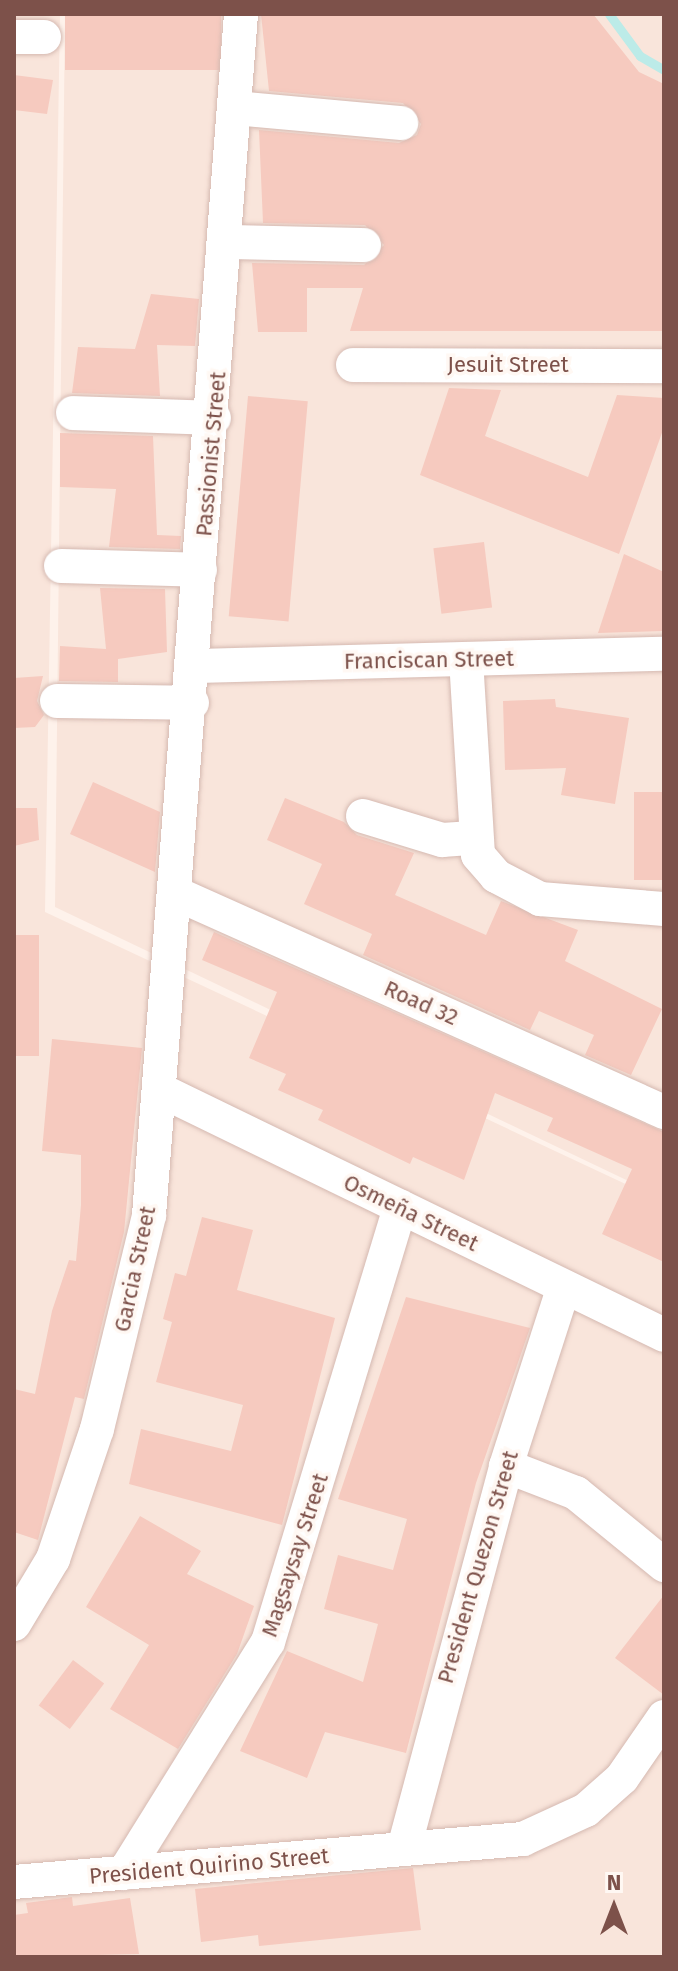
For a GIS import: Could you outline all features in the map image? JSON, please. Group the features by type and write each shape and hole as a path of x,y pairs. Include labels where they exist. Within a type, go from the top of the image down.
{"street":[{"name":"Passionist Street","path":"177,894 227,242 241,14"},
{"path":"235,108 401,123"},
{"path":"227,242 364,245"},
{"name":"Jesuit Street","path":"353,365 664,366"},
{"path":"73,413 214,418"},
{"path":"61,566 200,570"},
{"name":"Franciscan Street","path":"195,666 664,654"},
{"path":"466,659 473,838 496,876 540,899 664,909"},
{"path":"57,701 192,703"},
{"path":"363,816 442,840 473,838"},
{"name":"Garcia Street","path":"14,1624 53,1559 97,1429 142,1254 177,894"},
{"name":"Road 32","path":"177,894 664,1112"},
{"name":"Osmeña Street","path":"160,1090 563,1289 664,1335"},
{"name":"Magsaysay Street","path":"124,1873 268,1642 400,1207"},
{"name":"President Quezon Street","path":"404,1848 506,1466 563,1289"},
{"path":"506,1466 576,1493 664,1565"},
{"name":"President Quirino Street","path":"14,1882 404,1848 474,1848 557,1829 622,1778 664,1717"}],"shaded area":[{"path":"14,14 60,14 45,912 664,1202 664,1957 14,1957"},
{"path":"65,14 664,14 664,1198 55,907"}],"building":[{"path":"65,14 221,14 221,70 65,70"},
{"path":"261,14 593,14 639,72 664,84 664,331 350,331 363,288 307,288 307,332 258,332 252,263 364,265 384,245 365,225 263,223 259,130 399,143 417,135 421,124 403,103 269,91"},
{"path":"14,75 53,80 47,114 14,110"},
{"path":"151,294 199,299 195,346 157,345 160,396 72,393 78,347 135,349"},
{"path":"449,388 501,390 485,436 588,477 617,395 664,398 664,427 619,554 420,475"},
{"path":"248,396 308,401 289,621 229,616"},
{"path":"60,433 153,436 157,535 181,536 180,549 109,547 116,489 60,487"},
{"path":"484,542 492,608 441,614 433,548"},
{"path":"624,554 664,572 664,631 598,633"},
{"path":"100,588 165,589 167,652 118,659 118,682 59,681 60,646 106,649"},
{"path":"43,676 37,701 44,715 35,727 14,728 14,678"},
{"path":"555,699 556,707 629,718 615,804 561,795 566,768 505,770 503,701"},
{"path":"93,782 160,812 155,872 70,834"},
{"path":"634,792 664,792 664,880 634,880"},
{"path":"285,798 344,822 357,835 414,853 395,895 486,935 501,901 578,930 565,961 662,1009 631,1075 585,1055 594,1035 539,1011 530,1030 363,955 372,934 304,904 322,864 267,840"},
{"path":"14,808 37,808 39,840 14,846"},
{"path":"214,932 664,1132 664,1262 602,1234 632,1169 547,1131 553,1118 495,1093 464,1180 413,1157 410,1164 318,1120 323,1110 278,1090 286,1074 249,1058 277,992 202,960"},
{"path":"14,935 39,935 39,1056 14,1056"},
{"path":"52,1039 142,1048 124,1232 84,1399 75,1397 38,1540 14,1532 14,1389 35,1394 52,1311 69,1260 76,1261 81,1205 81,1155 42,1151"},
{"path":"202,1217 253,1230 237,1290 335,1318 282,1525 129,1484 141,1429 231,1451 243,1405 156,1382 172,1322 163,1319 175,1273 186,1276"},
{"path":"406,1297 530,1328 476,1483 406,1753 325,1732 307,1778 240,1751 287,1651 363,1682 378,1624 324,1609 338,1555 393,1570 407,1519 338,1499"},
{"path":"140,1516 201,1551 187,1574 254,1606 237,1654 178,1749 110,1709 149,1645 86,1607"},
{"path":"664,1595 664,1695 615,1658"},
{"path":"73,1660 104,1683 70,1729 39,1706"},
{"path":"413,1868 421,1930 259,1946 258,1935 201,1942 195,1889"},
{"path":"72,1897 73,1906 130,1898 139,1954 14,1957 14,1915 28,1913 26,1903"}],"waterway":[{"path":"609,14 640,56 664,70"}]}
